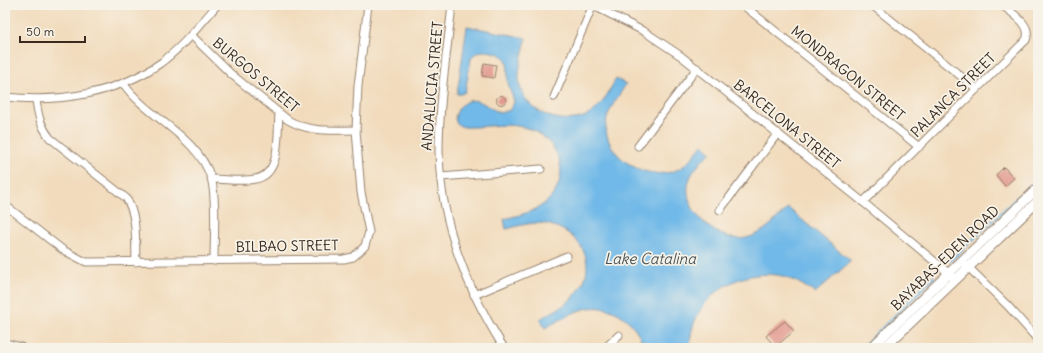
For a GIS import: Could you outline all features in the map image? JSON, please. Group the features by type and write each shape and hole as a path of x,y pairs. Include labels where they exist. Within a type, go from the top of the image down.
{"street":[{"path":"5,97 36,100 87,94 123,83 162,62 191,35 217,5"},
{"name":"BILBAO STREET","path":"5,205 63,250 79,259 95,263 353,257 365,246 369,232 361,192 356,130 360,71 368,5"},
{"name":"ANDALUCIA STREET","path":"452,5 442,99 439,150 444,205 451,236 474,295 488,323 504,348"},
{"path":"554,97 592,5"},
{"name":"BARCELONA STREET","path":"592,5 645,32 697,68 952,276"},
{"name":"MONDRAGON STREET","path":"743,5 919,147"},
{"path":"872,5 977,89"},
{"name":"PALANCA STREET","path":"863,202 1023,45 1028,36 1026,27 1002,5"},
{"name":"BURGOS STREET","path":"191,35 231,74 279,114 298,126 317,131 356,130"},
{"path":"638,146 697,68"},
{"path":"123,83 140,104 195,150 207,168 212,179 214,261"},
{"path":"36,100 38,118 42,128 50,138 122,194 130,205 134,217 136,262"},
{"path":"212,179 256,179 264,176 269,171 275,157 279,114"},
{"path":"720,210 778,133"},
{"path":"441,177 541,169"},
{"name":"BAYABAS-EDEN ROAD","path":"965,264 1038,188"},
{"name":"BAYABAS-EDEN ROAD","path":"871,348 1038,201"},
{"path":"474,295 567,256"},
{"path":"965,264 1008,306 1038,340"},
{"name":"BAYABAS-EDEN ROAD","path":"884,348 952,276"},
{"path":"605,348 619,335"},
{"path":"5,344 20,348"}],"water":[{"name":"Lake Catalina","path":"467,26 526,38 520,65 519,81 522,92 527,101 535,109 545,114 567,120 578,119 593,112 601,104 616,79 626,84 614,103 607,118 607,135 611,145 618,155 637,168 660,174 671,172 685,165 703,144 711,152 698,165 690,177 688,192 690,203 696,213 713,230 724,236 746,238 764,230 788,208 851,261 815,293 792,279 777,275 745,277 730,283 705,303 697,316 692,331 690,348 644,348 641,338 629,322 622,316 604,308 584,309 545,328 540,319 562,307 573,297 582,286 586,274 587,263 584,252 578,243 569,234 559,228 536,223 506,229 504,219 532,211 541,206 550,198 556,190 560,180 561,170 555,150 548,141 532,130 524,127 508,125 466,127 457,123 455,116 457,111 465,102 470,100 480,102 500,113 510,110 514,102 508,84 508,69 506,60 500,54 494,52 481,51 472,57 465,92 457,94"}],"building":[{"path":"484,63 496,65 494,78 482,76"},
{"path":"499,96 503,96 505,100 503,104 499,104 497,102 497,98"},
{"path":"1004,167 1014,178 1005,186 996,175"},
{"path":"785,321 794,331 775,347 766,336"}],"waterway":[{"path":"950,261 1038,178"},
{"path":"862,348 934,277"}]}
